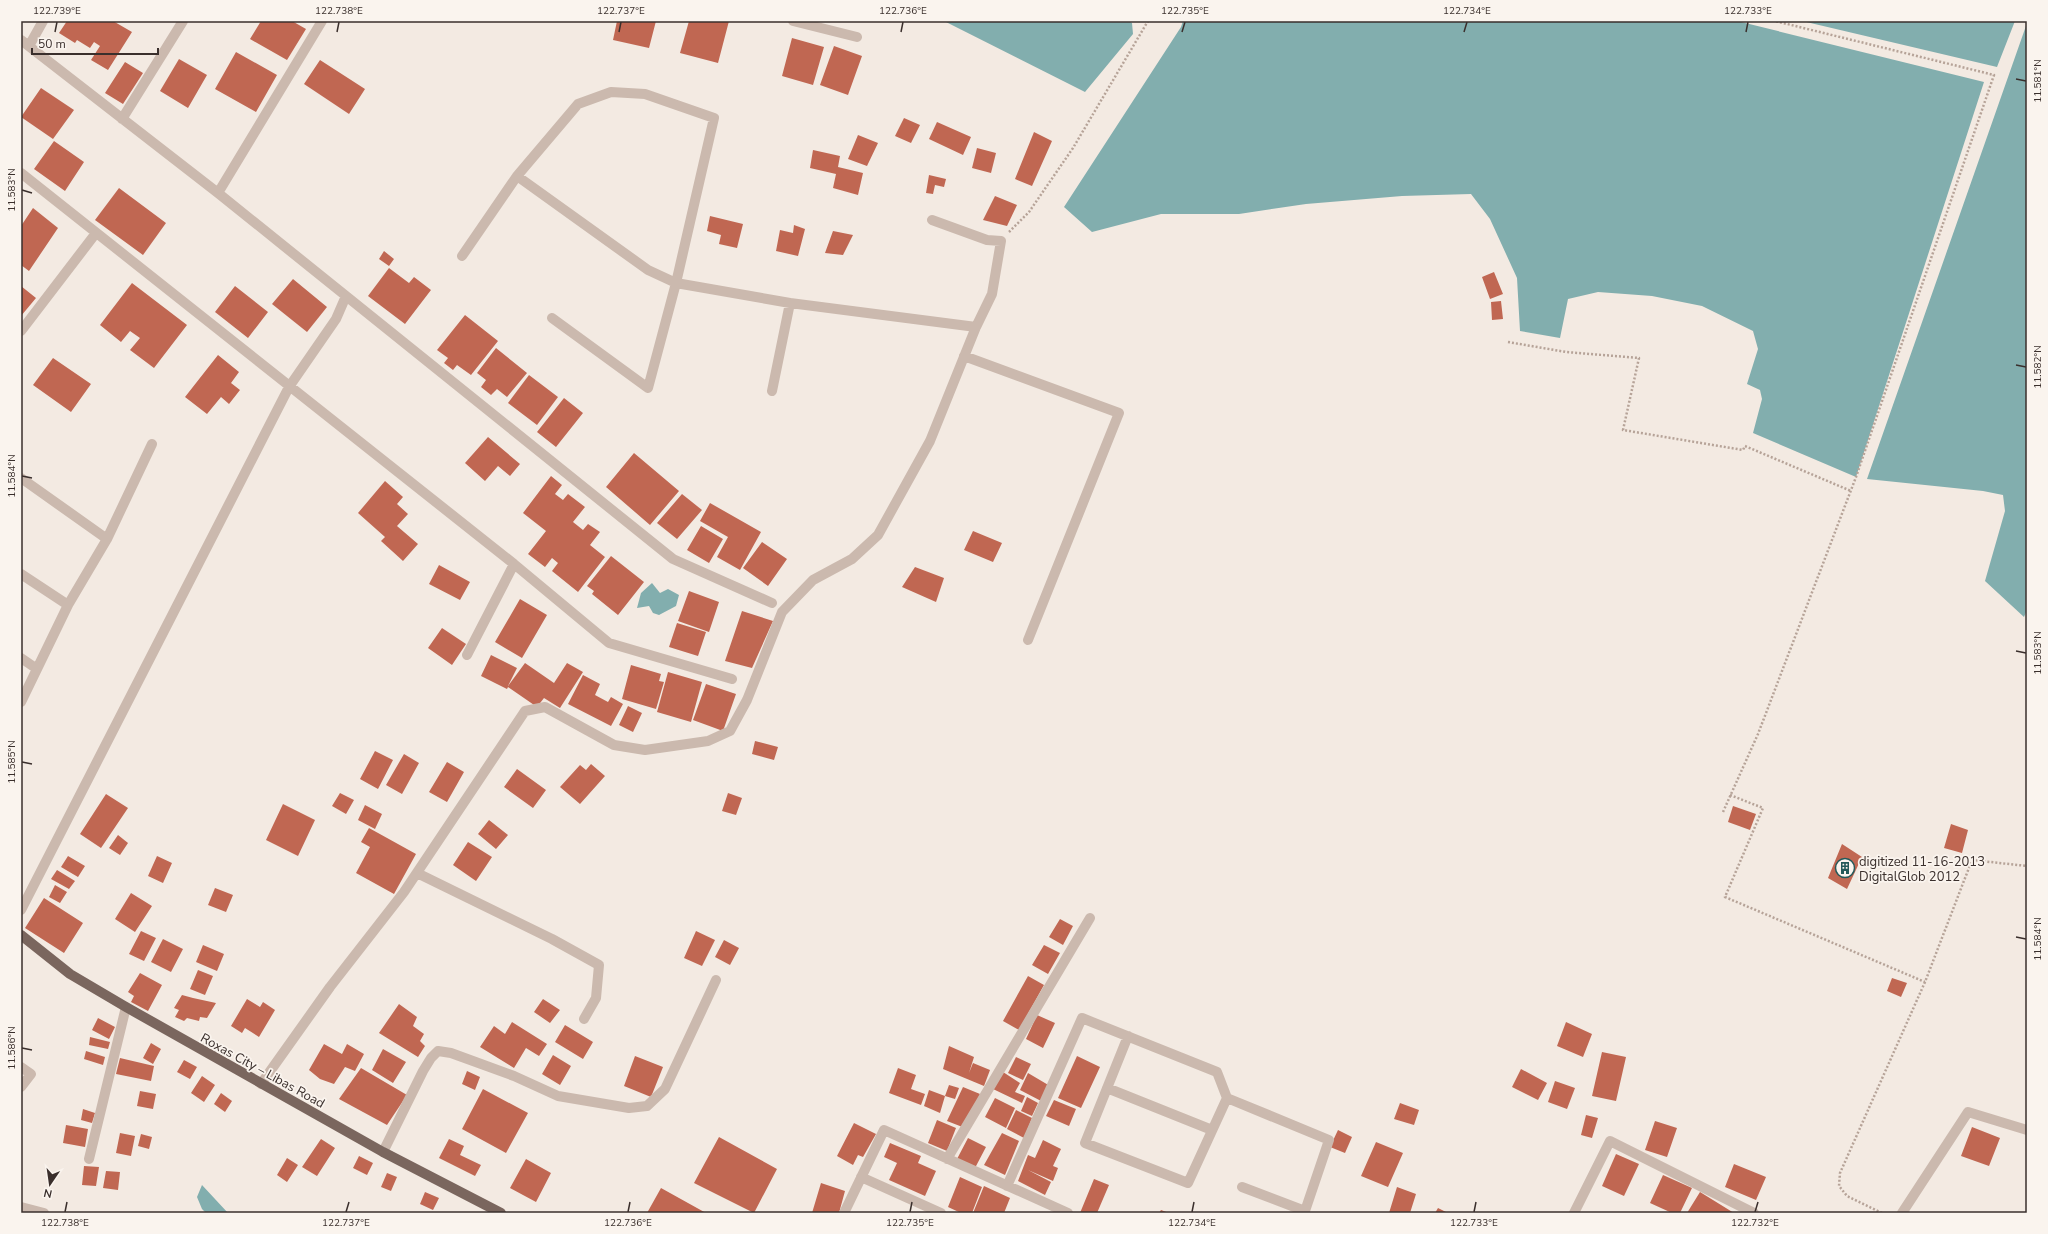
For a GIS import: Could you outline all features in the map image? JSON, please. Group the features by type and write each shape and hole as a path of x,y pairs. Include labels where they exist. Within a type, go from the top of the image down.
{"main road":[{"name":"Roxas City – Libas Road","path":"21,935 70,974 126,1007 382,1152 501,1213"}],"street":[{"path":"43,21 25,43 218,193 673,559 772,603"},
{"path":"122,119 183,21"},
{"path":"218,193 322,21"},
{"path":"793,21 814,24 857,37"},
{"path":"462,256 517,176 578,104 611,92 645,94 714,118 676,283 648,388 552,318"},
{"path":"21,173 514,564 609,643 732,678"},
{"path":"517,176 648,270 676,283 790,303 976,326"},
{"path":"261,1084 330,987 417,872 525,711 545,707 614,744 645,750 708,741 730,731 747,700 782,612 813,580 852,559 878,535 930,441 976,326 992,294 1001,241 987,240 932,220"},
{"path":"21,331 96,233"},
{"path":"21,910 289,387 336,320 346,296"},
{"path":"772,391 790,303"},
{"path":"964,356 1120,413 1028,640"},
{"path":"21,702 68,605 106,539 152,444"},
{"path":"21,478 106,539"},
{"path":"466,655 514,564"},
{"path":"21,574 68,605"},
{"path":"21,658 37,669"},
{"path":"417,872 552,939 599,965 596,998 584,1019"},
{"path":"947,1159 1090,918"},
{"path":"382,1152 423,1071 438,1051 451,1053 514,1076 558,1096 629,1108 647,1106 665,1089 716,980"},
{"path":"89,1159 126,1007"},
{"path":"1007,1186 1082,1018 1128,1036 1217,1072 1227,1098 1188,1183 1085,1143 1128,1036"},
{"path":"21,1067 31,1074 21,1087"},
{"path":"1107,1088 1212,1130"},
{"path":"1227,1098 1329,1140 1304,1212 1242,1187"},
{"path":"1902,1213 1968,1112 2027,1130"},
{"path":"844,1213 884,1130 1068,1213"},
{"path":"1574,1213 1610,1141 1754,1213"},
{"path":"861,1177 941,1213"},
{"path":"22,1209 44,1213"}],"path":[{"path":"1001,241 1029,212 1073,148 1148,21"},
{"path":"1723,812 1758,734 1851,491 1994,75 1775,21"},
{"path":"1508,342 1566,352 1640,358 1623,430 1743,450 1745,446 1851,491"},
{"path":"1730,795 1763,808 1725,897 1925,982"},
{"path":"1882,1213 1847,1196 1839,1186 1840,1174 1925,982 1972,860 2027,866"}],"water":[{"path":"944,21 1128,21 1132,23 1133,34 1085,92"},
{"path":"1183,21 1737,21 1984,82 1856,477 1753,433 1762,399 1760,390 1747,384 1758,349 1753,331 1702,306 1652,296 1598,292 1568,299 1560,338 1520,331 1517,278 1490,219 1471,194 1402,196 1306,204 1239,214 1161,214 1092,232 1064,207 1181,27"},
{"path":"1802,21 2015,21 1997,67"},
{"path":"2027,23 2027,610 2024,617 1985,581 2005,511 2003,495 1983,491 1867,479"},
{"path":"652,583 660,593 668,589 679,595 676,606 659,615 653,613 649,606 637,608 641,593"},
{"path":"202,1185 228,1213 206,1213 202,1209 197,1197"}],"building":[{"path":"67,21 113,21 132,32 108,70 91,60 100,46 94,42 90,48 77,40 75,43 59,33"},
{"path":"261,21 292,21 306,29 287,60 250,39"},
{"path":"617,21 656,21 649,48 613,40"},
{"path":"689,21 729,21 718,63 680,53"},
{"path":"792,38 824,47 813,85 782,76"},
{"path":"834,46 862,56 848,95 820,85"},
{"path":"236,52 277,75 256,112 215,89"},
{"path":"179,59 207,75 188,108 160,91"},
{"path":"320,60 365,89 349,114 304,84"},
{"path":"125,62 143,73 123,104 105,93"},
{"path":"41,88 74,110 53,139 21,117"},
{"path":"904,118 920,125 911,143 895,136"},
{"path":"937,122 971,137 963,155 929,139"},
{"path":"1034,132 1052,141 1032,186 1015,179"},
{"path":"858,135 878,143 867,166 848,159"},
{"path":"54,141 84,162 65,191 34,169"},
{"path":"977,148 996,153 991,173 972,168"},
{"path":"813,150 840,156 838,167 863,173 858,195 833,188 836,174 810,168"},
{"path":"929,175 946,179 944,187 935,185 933,194 926,193"},
{"path":"119,188 166,223 143,255 95,220"},
{"path":"995,196 1017,205 1007,226 983,220"},
{"path":"33,208 58,228 29,271 21,265 21,226"},
{"path":"710,216 743,224 737,248 719,244 721,235 707,231"},
{"path":"794,225 805,229 798,256 776,251 780,230 793,233"},
{"path":"833,231 853,235 843,255 825,253"},
{"path":"384,251 394,259 389,266 379,259"},
{"path":"389,268 409,283 414,277 431,290 405,324 368,296"},
{"path":"1494,272 1503,294 1490,299 1482,277"},
{"path":"293,279 327,307 307,332 272,304"},
{"path":"132,283 187,325 154,368 130,350 140,338 130,331 121,342 100,325"},
{"path":"21,286 36,298 21,316"},
{"path":"235,286 268,312 248,338 215,312"},
{"path":"1501,301 1503,319 1492,320 1491,302"},
{"path":"465,315 498,341 471,375 457,365 453,370 444,363 448,358 437,350"},
{"path":"496,348 527,373 507,397 497,389 491,395 481,387 486,380 477,373"},
{"path":"218,355 239,372 231,383 240,390 229,404 221,397 207,414 185,397"},
{"path":"53,358 91,384 71,412 33,385"},
{"path":"529,375 558,397 537,425 508,403"},
{"path":"564,398 583,413 556,447 537,432"},
{"path":"488,437 520,464 510,476 498,466 485,481 465,463"},
{"path":"634,453 679,491 650,525 606,487"},
{"path":"551,476 562,485 555,494 563,500 568,494 585,507 573,522 583,530 588,524 600,532 590,545 605,557 578,592 552,571 558,563 552,558 545,567 528,554 546,531 523,513"},
{"path":"385,481 403,497 397,504 408,514 397,526 418,544 403,561 381,541 385,537 358,513"},
{"path":"682,494 702,510 677,539 657,523"},
{"path":"710,503 761,532 740,570 717,557 728,537 700,521"},
{"path":"701,526 723,539 709,563 687,550"},
{"path":"973,531 1002,543 993,562 964,550"},
{"path":"762,542 787,559 768,586 743,568"},
{"path":"611,556 644,582 618,615 592,594 594,591 587,586"},
{"path":"439,565 470,582 460,600 429,584"},
{"path":"915,567 944,578 936,602 902,587"},
{"path":"689,591 719,602 709,632 678,621"},
{"path":"520,599 547,615 522,658 495,642"},
{"path":"742,611 773,621 752,668 725,661"},
{"path":"677,623 706,632 698,656 669,647"},
{"path":"442,628 466,644 452,665 428,648"},
{"path":"491,655 517,668 508,686 525,663 554,683 567,663 583,672 560,708 544,698 537,707 508,687 507,689 481,676"},
{"path":"631,665 661,674 659,681 664,682 656,709 622,699"},
{"path":"668,672 702,682 691,722 657,712"},
{"path":"583,675 600,684 595,695 608,702 611,697 623,704 611,726 568,704"},
{"path":"706,684 736,694 723,731 693,720"},
{"path":"628,706 642,713 633,732 619,725"},
{"path":"755,741 778,747 774,760 752,754"},
{"path":"375,751 393,760 378,789 360,779"},
{"path":"404,754 419,763 402,794 386,785"},
{"path":"447,762 464,772 447,802 429,792"},
{"path":"591,764 605,776 580,804 560,787 580,765 586,770"},
{"path":"517,769 546,790 533,808 504,787"},
{"path":"340,793 354,800 346,814 332,806"},
{"path":"728,793 742,798 736,815 722,811"},
{"path":"106,794 128,808 101,848 80,834"},
{"path":"283,804 315,820 298,856 266,840"},
{"path":"365,805 382,814 375,829 358,820"},
{"path":"1733,806 1756,814 1750,830 1728,822"},
{"path":"489,820 508,835 496,849 478,834"},
{"path":"1951,824 1968,830 1962,853 1944,848"},
{"path":"369,828 416,854 394,894 356,873 370,847 361,842"},
{"path":"118,835 128,843 120,855 109,848"},
{"path":"468,842 492,857 476,881 453,865"},
{"name":"digitized 11-16-2013 DigitalGlob 2012","path":"1842,844 1862,857 1847,889 1828,878"},
{"path":"68,856 85,866 78,877 61,867"},
{"path":"157,856 172,863 163,883 148,876"},
{"path":"57,870 75,881 69,889 51,879"},
{"path":"55,885 67,892 60,903 49,897"},
{"path":"215,888 233,895 226,912 208,905"},
{"path":"131,893 152,906 135,932 115,919"},
{"path":"44,898 83,923 64,953 25,928"},
{"path":"1060,919 1073,926 1063,945 1049,937"},
{"path":"141,931 156,938 144,961 129,954"},
{"path":"696,931 715,940 702,966 684,958"},
{"path":"163,939 183,949 171,972 151,962"},
{"path":"724,940 739,948 730,965 715,957"},
{"path":"203,945 224,954 217,971 196,962"},
{"path":"1044,945 1060,953 1048,974 1032,965"},
{"path":"198,970 213,976 205,995 190,989"},
{"path":"140,973 162,985 148,1011 131,1002 134,996 128,992"},
{"path":"1028,976 1044,985 1019,1030 1003,1021"},
{"path":"1892,978 1907,983 1901,997 1887,991"},
{"path":"182,995 216,1003 207,1018 200,1017 199,1021 187,1018 184,1021 175,1017 179,1010 174,1008"},
{"path":"247,999 260,1007 263,1002 275,1010 259,1037 245,1028 242,1033 231,1026"},
{"path":"543,999 560,1010 550,1023 534,1012"},
{"path":"399,1004 417,1017 413,1026 424,1034 420,1041 425,1046 418,1057 379,1033"},
{"path":"1037,1015 1055,1023 1043,1048 1026,1039"},
{"path":"98,1018 115,1027 109,1039 92,1030"},
{"path":"512,1022 547,1044 539,1056 526,1048 514,1068 480,1047 494,1026 505,1034"},
{"path":"1566,1022 1592,1034 1583,1057 1557,1046"},
{"path":"565,1025 593,1042 583,1059 555,1042"},
{"path":"90,1037 110,1042 108,1049 89,1045"},
{"path":"151,1043 161,1049 153,1064 143,1058"},
{"path":"324,1044 342,1054 347,1044 364,1054 355,1071 345,1067 334,1084 320,1079 309,1070"},
{"path":"949,1046 974,1057 969,1073 973,1063 990,1070 984,1086 943,1069"},
{"path":"383,1049 406,1062 393,1083 372,1070"},
{"path":"86,1051 105,1057 103,1065 84,1059"},
{"path":"1602,1052 1626,1057 1616,1101 1592,1096"},
{"path":"553,1055 571,1066 560,1085 542,1074"},
{"path":"635,1056 663,1067 651,1097 624,1086"},
{"path":"1077,1056 1100,1067 1081,1108 1058,1098"},
{"path":"1016,1057 1031,1064 1023,1080 1008,1073"},
{"path":"120,1058 154,1066 151,1081 116,1074"},
{"path":"184,1060 197,1067 190,1079 177,1072"},
{"path":"361,1068 407,1095 387,1125 339,1099"},
{"path":"898,1068 916,1075 911,1089 925,1094 921,1105 889,1093"},
{"path":"1521,1069 1547,1083 1538,1100 1512,1087"},
{"path":"467,1071 480,1077 475,1090 462,1084"},
{"path":"1003,1072 1020,1083 1015,1092 1025,1096 1022,1103 993,1089"},
{"path":"1028,1073 1050,1086 1043,1102 1020,1090"},
{"path":"202,1076 215,1085 204,1102 191,1093"},
{"path":"1555,1081 1575,1088 1567,1109 1548,1102"},
{"path":"949,1085 959,1088 955,1099 945,1096"},
{"path":"963,1087 980,1094 965,1128 947,1121"},
{"path":"483,1089 528,1113 506,1153 462,1129"},
{"path":"929,1090 945,1096 940,1113 924,1106"},
{"path":"140,1091 156,1094 153,1109 137,1106"},
{"path":"221,1093 232,1101 225,1112 214,1104"},
{"path":"1027,1097 1038,1103 1032,1116 1021,1111"},
{"path":"995,1098 1015,1108 1006,1128 985,1117"},
{"path":"1054,1100 1076,1109 1069,1126 1046,1116"},
{"path":"1400,1103 1419,1110 1414,1125 1394,1119"},
{"path":"83,1109 95,1113 92,1123 81,1120"},
{"path":"1016,1110 1032,1118 1024,1138 1007,1129"},
{"path":"1586,1115 1598,1118 1592,1138 1581,1135"},
{"path":"937,1120 956,1128 947,1151 928,1143"},
{"path":"1655,1121 1677,1128 1667,1157 1645,1150"},
{"path":"854,1123 876,1134 863,1157 858,1155 853,1165 837,1156"},
{"path":"66,1125 88,1129 85,1147 63,1143"},
{"path":"1972,1127 2000,1138 1989,1166 1961,1156"},
{"path":"1338,1130 1352,1137 1345,1153 1330,1147"},
{"path":"120,1133 135,1136 131,1156 116,1153"},
{"path":"1002,1133 1019,1141 1005,1175 984,1165"},
{"path":"141,1134 152,1137 149,1149 138,1146"},
{"path":"719,1137 777,1169 754,1213 694,1183"},
{"path":"968,1138 986,1147 975,1168 957,1159"},
{"path":"321,1139 335,1148 317,1176 302,1167"},
{"path":"449,1139 464,1146 460,1155 481,1165 475,1176 439,1158"},
{"path":"1043,1140 1061,1149 1053,1166 1058,1168 1053,1181 1028,1170 1051,1182 1045,1195 1018,1181 1028,1155 1035,1158"},
{"path":"1376,1142 1403,1153 1388,1187 1361,1176"},
{"path":"890,1143 921,1156 918,1163 936,1171 925,1196 889,1180 897,1163 884,1157"},
{"path":"1616,1154 1639,1164 1624,1196 1602,1186"},
{"path":"359,1156 373,1163 367,1175 353,1168"},
{"path":"287,1158 298,1165 287,1182 277,1175"},
{"path":"526,1159 551,1173 536,1202 510,1188"},
{"path":"1734,1164 1766,1177 1756,1200 1725,1187"},
{"path":"84,1166 99,1167 96,1186 82,1185"},
{"path":"106,1171 120,1172 118,1190 103,1188"},
{"path":"387,1173 397,1177 391,1191 381,1187"},
{"path":"1663,1175 1692,1188 1680,1213 1672,1213 1650,1203"},
{"path":"960,1177 982,1187 972,1213 961,1213 948,1207"},
{"path":"1094,1179 1109,1185 1097,1213 1080,1213"},
{"path":"821,1183 845,1191 839,1213 812,1213"},
{"path":"984,1186 1010,1198 1004,1213 973,1213"},
{"path":"1397,1187 1416,1194 1410,1213 1389,1213"},
{"path":"661,1188 706,1213 647,1213"},
{"path":"425,1192 439,1198 433,1210 420,1204"},
{"path":"1700,1192 1734,1213 1687,1213"},
{"path":"1438,1208 1448,1213 1435,1213"},
{"path":"1161,1210 1169,1213 1159,1213"}],"place":[{"name":"digitized 11-16-2013 DigitalGlob 2012","path":"1845,868"}]}
